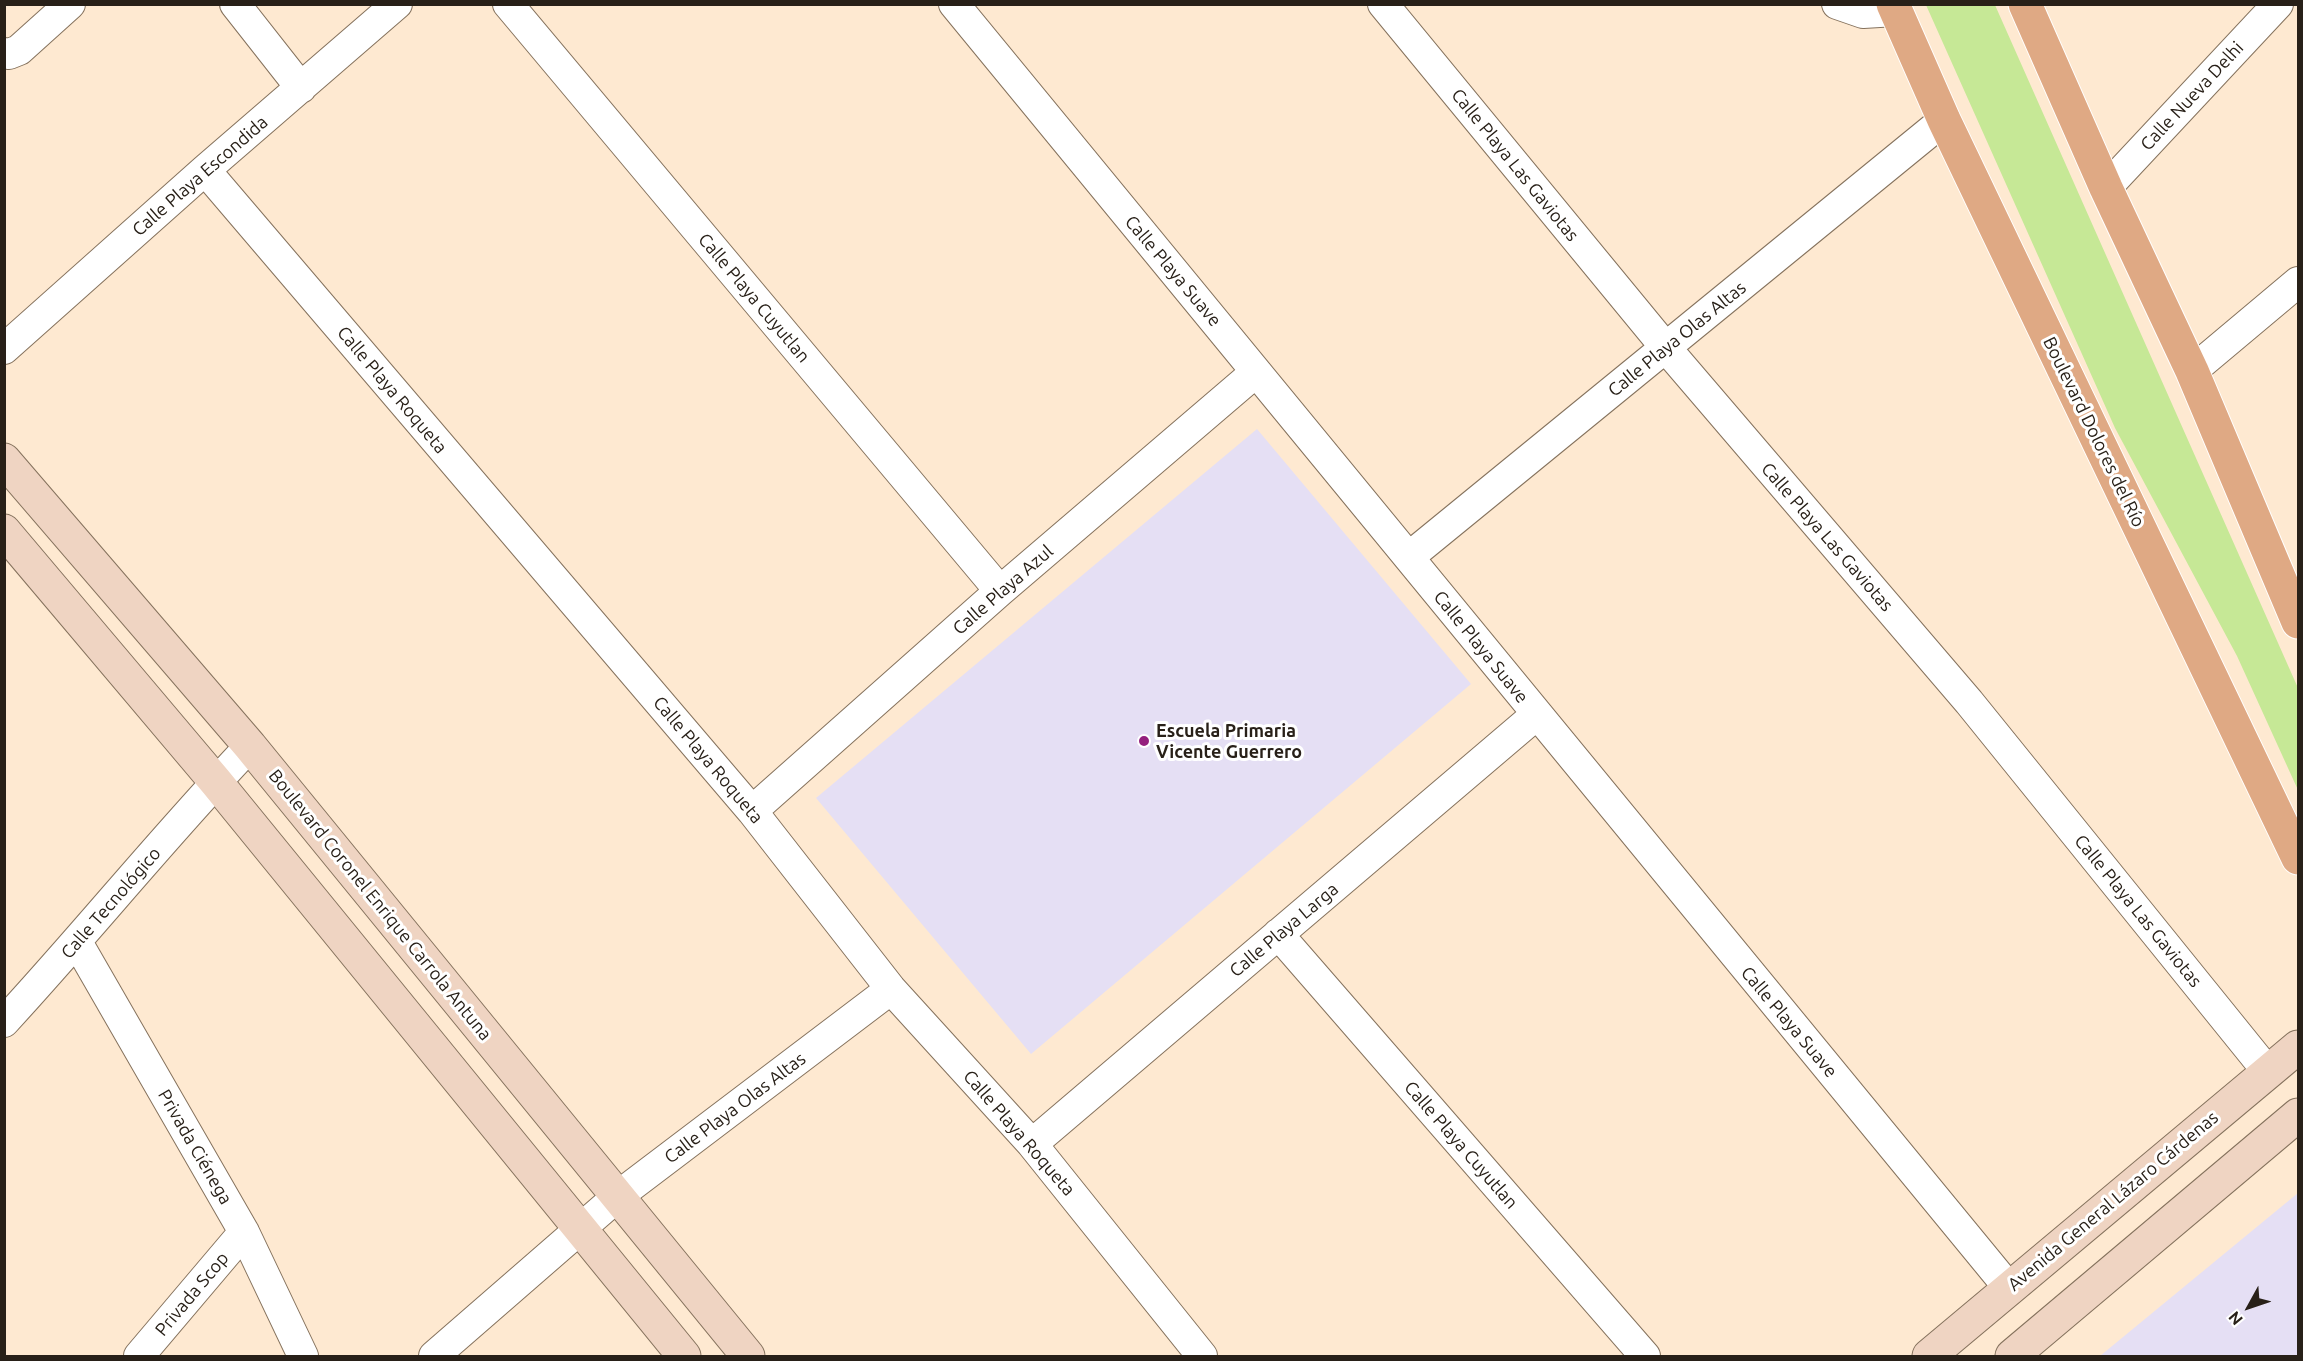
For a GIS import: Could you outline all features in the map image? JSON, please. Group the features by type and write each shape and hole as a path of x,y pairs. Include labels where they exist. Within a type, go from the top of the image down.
{"main road":[{"path":"2025,4 2106,188 2192,371 2298,622"},
{"name":"Boulevard Dolores del Río","path":"1895,8 1944,120 2298,858"},
{"name":"Boulevard Coronel Enrique Carrola Antuna","path":"4,460 250,746 748,1356"},
{"path":"4,531 216,782 684,1356"},
{"name":"Avenida General Lázaro Cárdenas","path":"1929,1356 2298,1047"},
{"path":"2012,1356 2298,1115"}],"street":[{"path":"7,53 19,50 70,4"},
{"path":"235,4 301,88"},
{"name":"Calle Playa Escondida","path":"4,349 205,170 397,4"},
{"name":"Calle Playa Cuyutlan","path":"508,4 1000,591"},
{"name":"Calle Playa Suave","path":"954,4 2009,1288"},
{"name":"Calle Playa Las Gaviotas","path":"1383,4 1666,348 1969,702 2268,1072"},
{"path":"1837,4 1863,13 1895,8"},
{"name":"Calle Nueva Delhi","path":"2106,188 2278,4"},
{"name":"Calle Playa Olas Altas","path":"1409,557 1944,120"},
{"name":"Calle Playa Roqueta","path":"205,170 752,811 891,990 1032,1144 1202,1356"},
{"path":"2192,371 2298,282"},
{"name":"Calle Playa Azul","path":"752,811 1000,591 1256,372"},
{"name":"Calle Playa Larga","path":"1032,1144 1536,715"},
{"name":"Calle Tecnológico","path":"4,1022 78,942 216,782 250,746"},
{"name":"Calle Playa Cuyutlan","path":"1278,934 1645,1356"},
{"name":"Privada Ciénega","path":"78,942 244,1232 303,1356"},
{"name":"Calle Playa Olas Altas","path":"434,1356 618,1196 891,990"},
{"name":"Privada Scop","path":"139,1356 244,1232"}],"shaded area":[{"name":"Escuela Primaria Vicente Guerrero","path":"1257,429 1471,684 1031,1054 816,798"},
{"path":"2298,1193 2298,1356 2100,1356"}],"green space":[{"path":"1926,5 1995,5 2298,688 2298,790 2237,656 2115,428"}],"place":[{"name":"Escuela Primaria Vicente Guerrero","path":"1144,741"}]}
